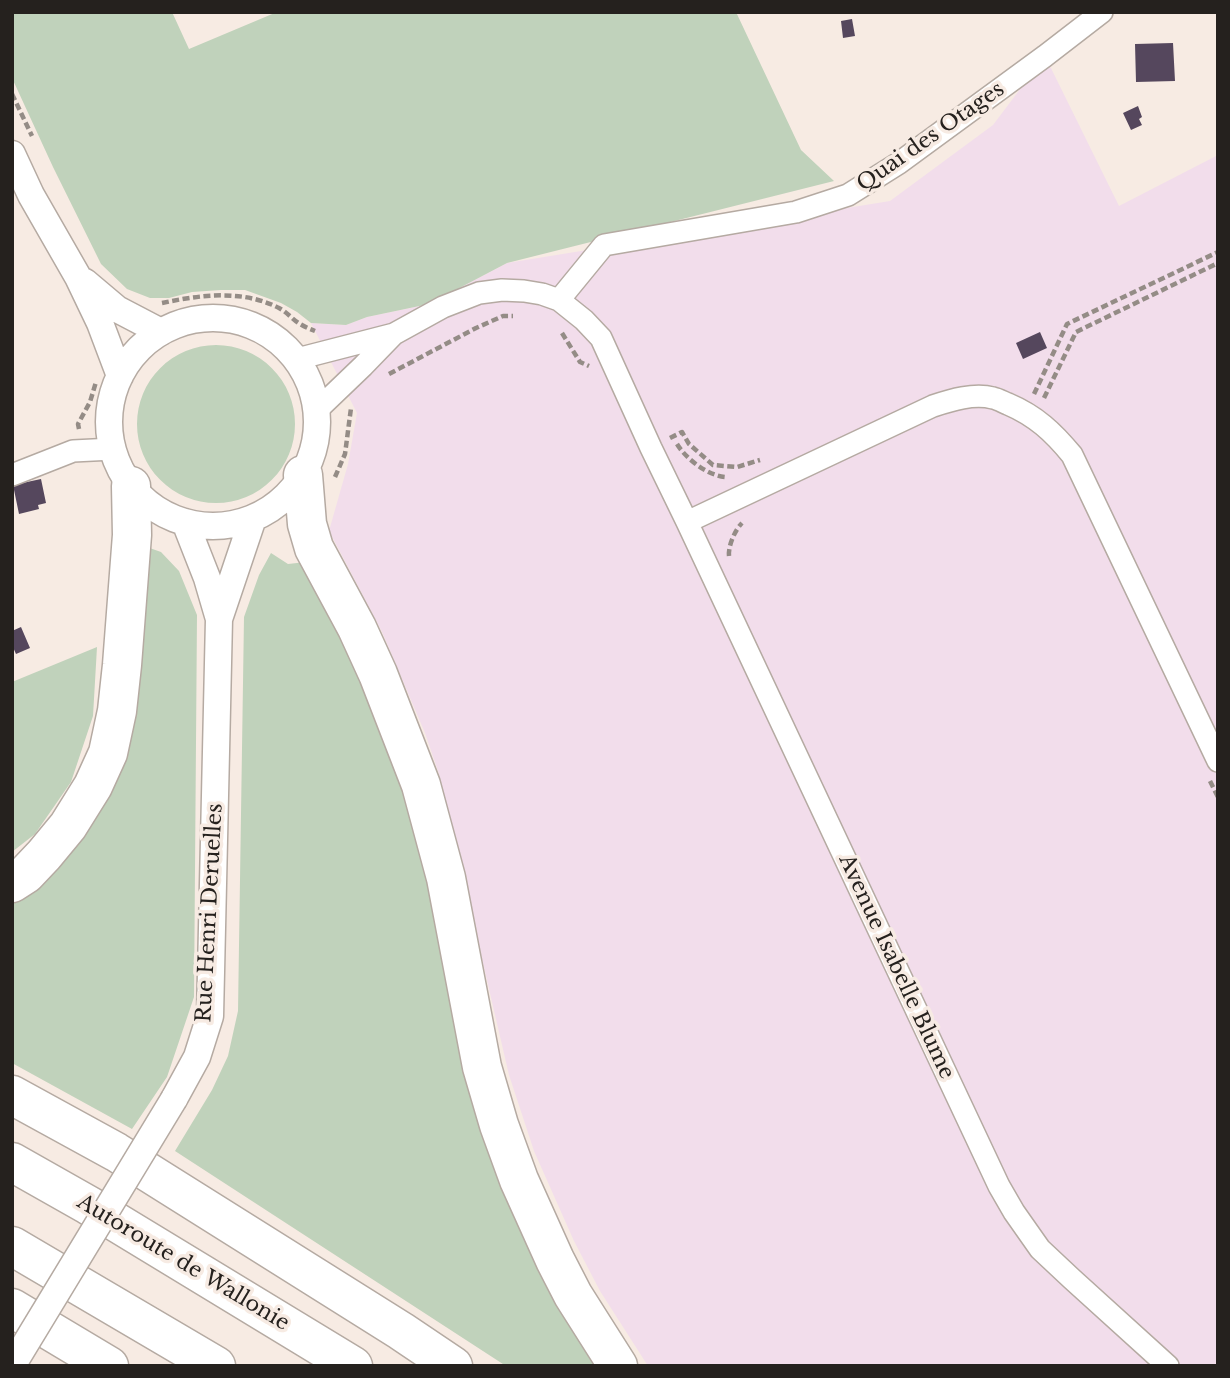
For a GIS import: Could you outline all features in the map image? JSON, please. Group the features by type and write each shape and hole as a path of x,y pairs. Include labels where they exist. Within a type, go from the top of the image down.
{"highway":[{"path":"319,477 307,524 314,548 357,628 378,674 421,785 446,877 482,1067 499,1125 536,1221 555,1260 573,1295 618,1366"},
{"path":"12,883 26,874 68,826 93,786 108,753 117,711 122,665 132,535 131,486"},
{"path":"12,1095 127,1159 453,1366"},
{"name":"Autoroute de Wallonie","path":"12,1162 89,1205 354,1366"},
{"path":"12,1246 216,1366"},
{"path":"12,1308 109,1366"}],"street":[{"name":"Quai des Otages","path":"559,300 604,245 796,212 848,195 899,163 1102,12"},
{"path":"12,154 30,195 78,277 100,323 120,376"},
{"path":"78,277 117,309 161,332"},
{"name":"Avenue Isabelle Blume","path":"394,334 443,307 479,293 502,290 542,294 559,300 601,338 999,1186 1040,1249 1168,1366"},
{"path":"218,318 241,322 264,331 297,359 310,386 316,411 317,430 312,453 319,477 290,493 271,509 253,518 227,525 206,526 184,522 164,514 131,486 120,469 113,449 109,424 112,399 120,376 133,355 150,339 194,320 218,318"},
{"path":"297,359 394,334"},
{"path":"316,411 365,380 394,334"},
{"path":"687,522 933,406 951,400 992,398 1017,408 1056,435 1072,455 1212,766"},
{"path":"12,475 73,451 113,449"},
{"name":"Rue Henri Deruelles","path":"12,1366 174,1099 197,1057 210,1016 219,619 253,518"},
{"name":"Rue Henri Deruelles","path":"184,522 207,578 219,619"}],"path":[{"path":"1030,401 1068,324 1218,252"},
{"path":"1044,399 1076,332 1218,263"},
{"path":"158,304 218,294 257,300 279,308 302,326 316,331 335,331 343,346"},
{"path":"365,380 503,316 521,315"},
{"path":"559,328 580,362 591,368"},
{"path":"319,477 345,454 352,405 359,389 365,380 392,366"},
{"path":"1024,392 1044,399 1052,407"},
{"path":"651,448 682,432 689,444 713,465 737,467 762,460"},
{"path":"673,436 681,450 702,468 720,477 732,477"},
{"path":"729,562 728,550 738,526 748,517"},
{"path":"1212,766 1218,797"}],"shaded area":[{"path":"1045,56 1119,206 1218,155 1218,1366 648,1366 600,1291 574,1241 534,1151 509,1075 439,774 425,733 382,632 329,531 348,464 357,413 311,323 346,325 367,317 429,304 507,263 890,201 993,125"}],"green space":[{"path":"12,12 172,12 189,49 277,12 736,12 801,150 834,181 507,263 429,304 367,317 346,325 311,323 281,303 245,290 192,292 169,298 150,298 127,289 101,264 53,167 12,78"},
{"path":"216,345 246,351 272,368 289,394 295,424 289,454 272,480 246,497 216,503 186,497 160,480 143,454 137,424 143,394 160,368 186,351"},
{"path":"144,546 161,552 179,571 197,615 194,997 167,1077 132,1129 12,1063 12,901 88,824"},
{"path":"271,553 288,564 306,562 382,718 434,883 600,1366 506,1366 175,1151 212,1090 228,1056 238,1011 244,617 259,575"},
{"path":"97,647 93,716 71,782 35,834 12,852 12,682"}],"building":[{"path":"852,19 855,36 843,38 841,21"},
{"path":"1173,43 1175,81 1136,82 1135,44"},
{"path":"1138,106 1142,125 1131,130 1123,113"},
{"path":"1040,332 1047,348 1023,359 1016,343"},
{"path":"41,479 46,503 38,505 39,509 19,514 13,485"},
{"path":"21,627 30,648 16,654 12,645 12,631"}]}
